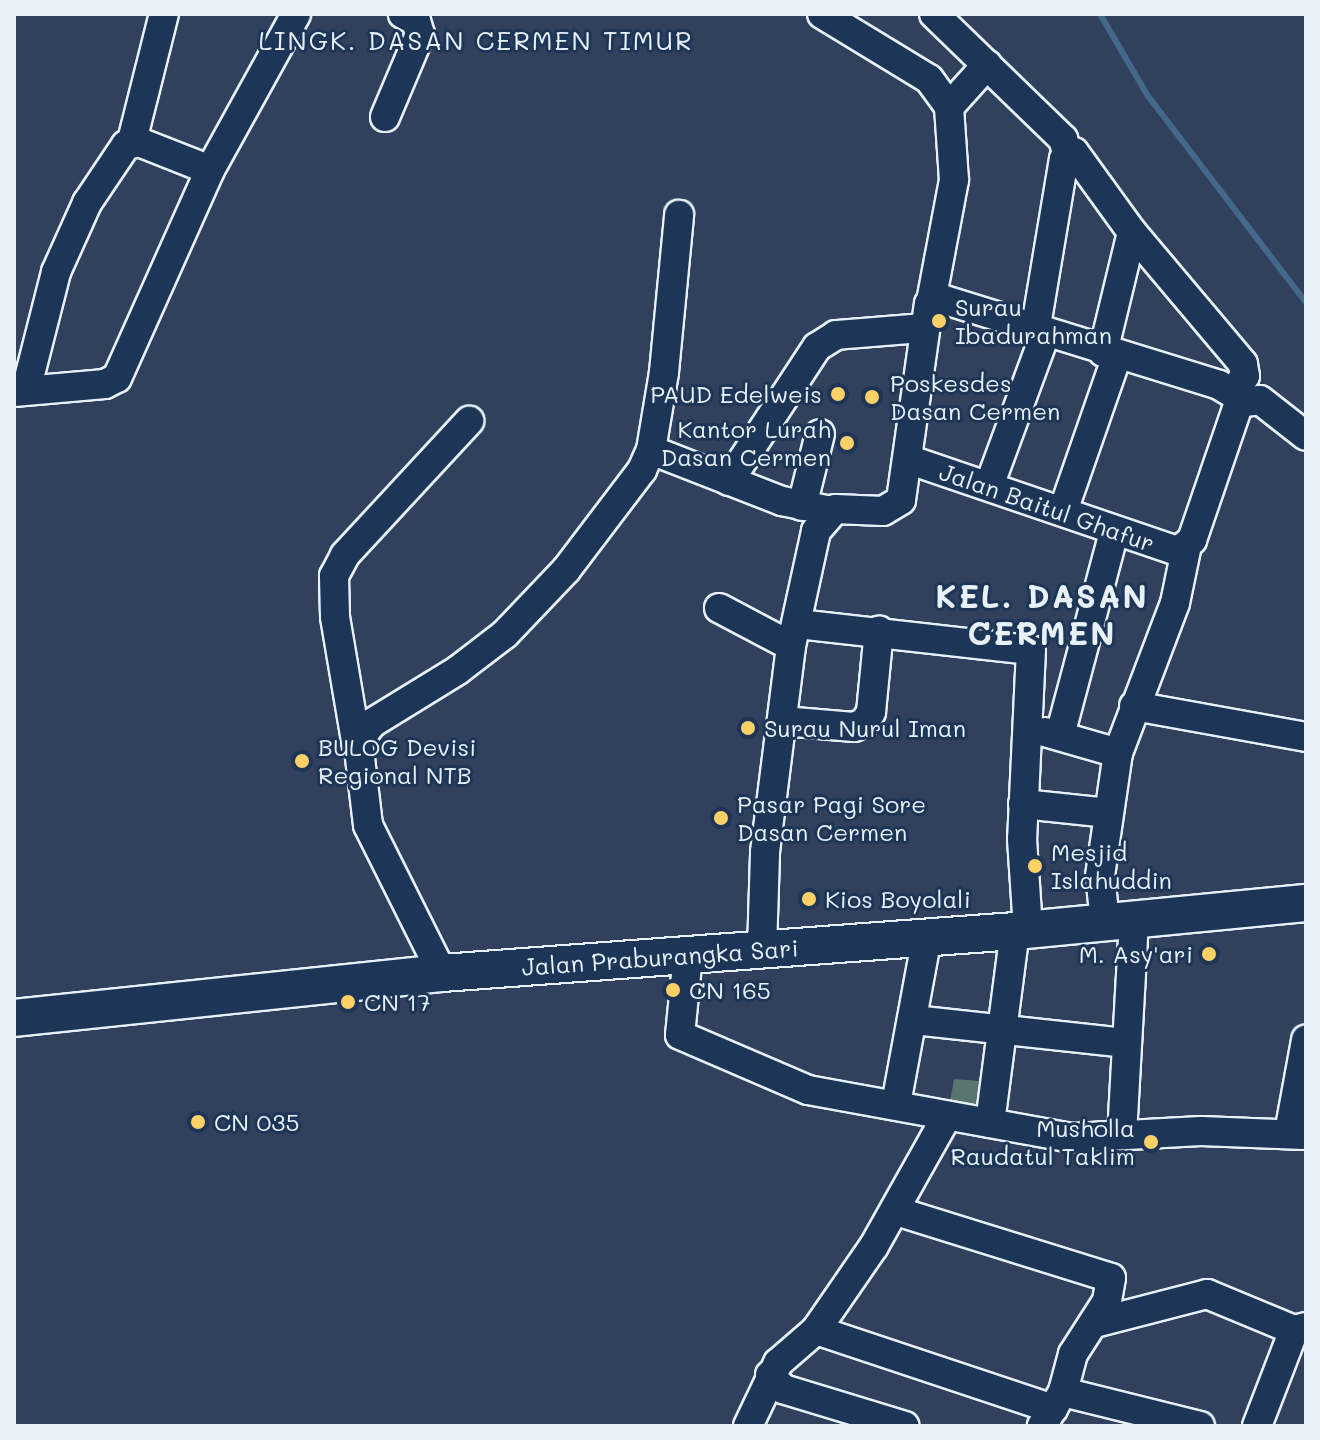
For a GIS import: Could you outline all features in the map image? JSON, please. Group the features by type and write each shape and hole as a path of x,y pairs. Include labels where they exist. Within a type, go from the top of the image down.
{"main road":[{"name":"Jalan Praburangka Sari","path":"14,1018 442,973 1021,930 1306,903"}],"street":[{"path":"164,14 132,141 87,203 56,272 20,391 105,384 117,378 210,170 296,14"},
{"path":"385,117 420,34 416,21 403,14"},
{"path":"651,450 802,506 831,511 895,506 904,493 926,314 955,170 949,107 929,79 822,14"},
{"path":"934,14 1063,139 1070,152 1083,159 1132,232 1110,354 1063,511"},
{"path":"949,107 987,65"},
{"path":"132,141 210,170"},
{"path":"989,486 1040,333 1070,152"},
{"path":"357,747 368,726 482,653 527,613 585,547 642,470 651,450 679,215"},
{"name":"Jalan Baitul Ghafur","path":"910,460 1172,551 1186,550 1239,396 1245,376 1243,364 1132,232"},
{"path":"729,481 817,347 836,335 926,314 945,300 1040,333 1260,400 1306,436"},
{"path":"442,973 375,843 363,806 357,747 335,617 334,576 345,555 469,421"},
{"path":"802,506 820,434"},
{"path":"762,950 765,852 795,635 816,531 831,511"},
{"path":"1060,735 1114,532"},
{"path":"1122,1135 1127,1043 1120,920 1100,876 1118,753 1175,603 1186,550"},
{"path":"719,608 795,635 879,630 1030,648 1021,930 1001,1030 990,1123"},
{"path":"783,721 854,727 865,722 871,712 879,630"},
{"path":"1134,706 1306,737"},
{"path":"1028,729 1060,735 1118,753"},
{"path":"1023,804 1109,813"},
{"path":"896,1104 927,937"},
{"path":"688,955 680,1035 808,1090 1072,1138 1298,1134 1306,1040"},
{"path":"914,1020 1127,1043"},
{"path":"748,1426 770,1375 816,1330 896,1211 915,1166 947,1116"},
{"path":"896,1211 1108,1275 1111,1291 1095,1323 1073,1354 1053,1409"},
{"path":"1095,1323 1207,1294 1300,1328 1257,1426"},
{"path":"816,1330 1053,1409 1200,1426"},
{"path":"770,1375 783,1389 905,1426"}],"green space":[{"path":"954,1079 992,1082 988,1120 948,1113"}],"waterway":[{"path":"1100,14 1148,96 1306,303"}],"place":[{"name":"Surau Ibadurahman","path":"939,321"},
{"name":"PAUD Edelweis","path":"838,394"},
{"name":"Poskesdes Dasan Cermen","path":"872,397"},
{"name":"Kantor Lurah Dasan Cermen","path":"847,443"},
{"name":"Surau Nurul Iman","path":"748,728"},
{"name":"BULOG Devisi Regional NTB","path":"302,761"},
{"name":"Pasar Pagi Sore Dasan Cermen","path":"721,818"},
{"name":"Mesjid Islahuddin","path":"1035,866"},
{"name":"Kios Boyolali","path":"809,899"},
{"name":"M. Asy'ari","path":"1209,954"},
{"name":"CN 165","path":"673,990"},
{"name":"CN 17","path":"348,1002"},
{"name":"CN 035","path":"198,1122"},
{"name":"Musholla Raudatul Taklim","path":"1151,1142"}],"district":[{"name":"LINGK. DASAN CERMEN TIMUR","path":"476,41"},
{"name":"KEL. DASAN CERMEN","path":"1042,614"}]}
